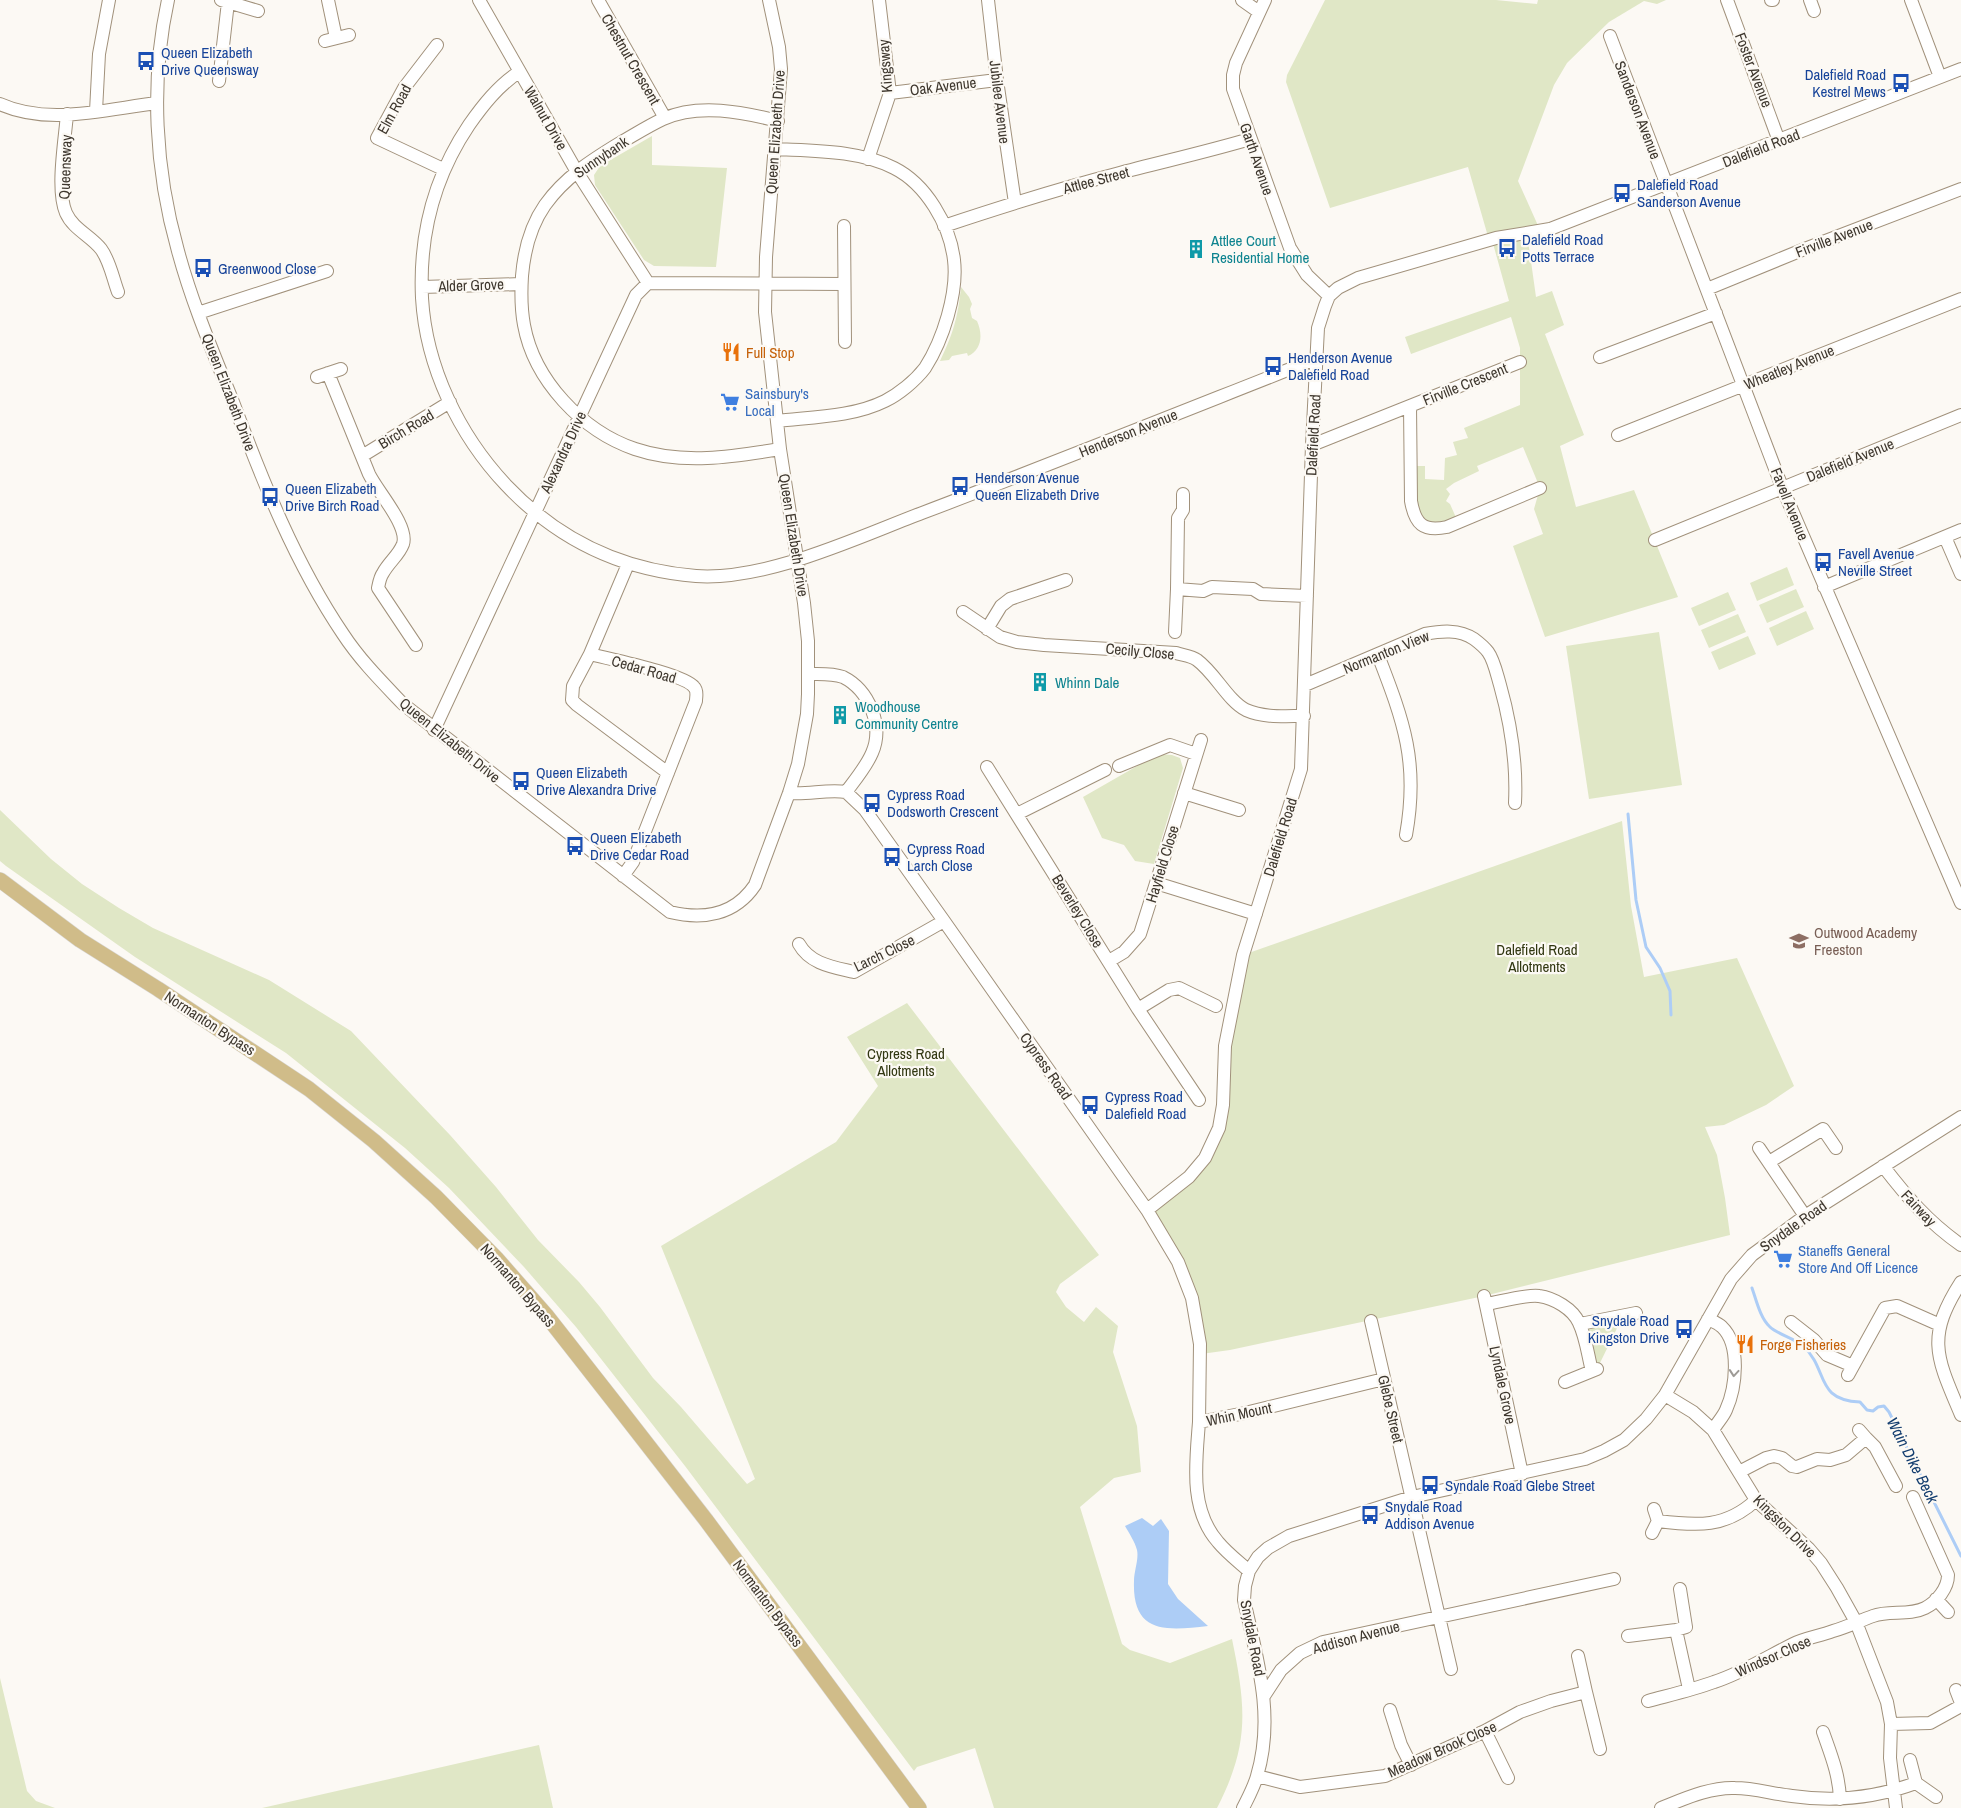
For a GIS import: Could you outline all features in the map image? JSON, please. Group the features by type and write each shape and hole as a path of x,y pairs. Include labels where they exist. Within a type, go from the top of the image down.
{"main road":[{"name":"Normanton Bypass","path":"0,880 80,940 190,1010 308,1090 374,1141 436,1197 496,1258 546,1315 712,1528 919,1808"}],"street":[{"path":"96,111 100,54 109,0"},
{"name":"Queen Elizabeth Drive","path":"168,0 161,44 157,103 162,175 177,249 198,313 279,517 317,593 344,636 375,675 403,704 670,912 700,917 724,912 748,896 755,885 789,793 804,734 807,714 808,674 804,603 780,449 766,312 765,285 781,69 779,47 769,0"},
{"path":"328,0 337,38"},
{"name":"Walnut Drive","path":"479,0 577,172 648,283"},
{"name":"Chestnut Crescent","path":"598,0 665,118"},
{"name":"Kingsway","path":"868,158 890,93 878,0"},
{"name":"Jubilee Avenue","path":"988,0 1014,203"},
{"name":"Garth Avenue","path":"1242,0 1262,6 1236,62 1232,75 1233,89 1290,248 1307,275 1329,296"},
{"name":"Foster Avenue","path":"1727,0 1779,141"},
{"path":"1911,0 1940,77"},
{"path":"219,81 224,1 258,11"},
{"name":"Sanderson Avenue","path":"1610,36 1666,184"},
{"name":"Elm Road","path":"437,45 404,88 377,138 443,169"},
{"name":"Dalefield Road","path":"1147,1210 1188,1177 1205,1158 1219,1128 1223,1105 1225,1054 1229,1024 1243,955 1302,769 1312,445 1318,358 1318,328 1329,296 1338,288 1358,278 1496,238 1550,229 1961,69"},
{"name":"Henderson Avenue","path":"520,72 506,80 476,114 443,169 430,208 421,267 423,312 429,344 438,375 450,402 475,447 503,482 535,512 563,533 595,551 628,564 658,571 698,576 734,574 797,560 980,492 1318,358"},
{"name":"Oak Avenue","path":"890,93 997,80"},
{"name":"Queensway","path":"0,104 24,113 39,115 67,114 157,103"},
{"name":"Sunnybank","path":"778,121 756,115 719,110 702,110 665,118 590,161 560,187 544,206 534,226 523,263 521,304 530,348 552,387 580,416 608,437 635,449 666,457 718,458 780,449"},
{"name":"Queensway","path":"67,114 62,188 63,203 67,215 74,225 102,250 118,292"},
{"name":"Attlee Street","path":"944,226 1014,203 1250,139"},
{"path":"775,149 843,154 868,158 894,168 914,182 927,196 944,226 951,245 954,261 951,300 946,322 938,343 925,368 903,390 869,408 777,422"},
{"name":"Favell Avenue","path":"1666,184 1782,487 1961,903"},
{"name":"Firville Avenue","path":"1707,289 1807,248 1961,189"},
{"path":"844,226 845,342"},
{"path":"198,313 327,271"},
{"path":"648,283 844,284"},
{"name":"Alexandra Drive","path":"434,730 636,295 648,283"},
{"name":"Alder Grove","path":"422,287 521,284"},
{"name":"Wheatley Avenue","path":"1618,435 1961,299"},
{"path":"1600,357 1716,313"},
{"name":"Firville Crescent","path":"1312,445 1520,362"},
{"name":"Birch Road","path":"341,369 323,375 375,486 401,525 404,534 403,543 383,573 378,588 416,645"},
{"name":"Birch Road","path":"362,456 450,402"},
{"name":"Firville Crescent","path":"1410,406 1410,501 1418,522 1426,528 1437,529 1447,527 1540,488"},
{"name":"Dalefield Avenue","path":"1655,540 1961,415"},
{"path":"1175,632 1178,518 1183,510 1183,494"},
{"path":"1824,587 1961,530"},
{"path":"1945,537 1961,574"},
{"name":"Cedar Road","path":"628,564 590,654 573,686 572,700 668,773"},
{"path":"986,629 1001,606 1010,599 1066,580"},
{"path":"1177,590 1203,591 1212,587 1253,589 1262,594 1307,596"},
{"name":"Cecily Close","path":"963,612 1000,637 1026,643 1176,653 1196,659 1212,672 1244,709 1260,715 1304,716"},
{"name":"Normanton View","path":"1305,685 1425,634 1441,631 1457,632 1473,638 1488,652 1498,677 1512,734 1515,766 1515,803"},
{"name":"Cedar Road","path":"590,654 677,677 694,686 697,693 696,701 633,862 624,876"},
{"path":"1378,655 1399,706 1411,762 1412,790 1406,835"},
{"path":"789,793 846,792 872,752 876,735 874,716 866,699 856,686 842,677 827,674 808,674"},
{"name":"Hayfield Close","path":"1109,961 1124,952 1140,934 1201,740"},
{"path":"1119,766 1170,745 1196,754"},
{"name":"Beverley Close","path":"987,767 1138,1009 1199,1100"},
{"path":"1016,814 1105,770"},
{"name":"Cypress Road","path":"846,792 865,810 1147,1210 1178,1262 1192,1298 1201,1354 1199,1422"},
{"path":"1184,793 1228,800 1239,810"},
{"path":"1156,883 1256,914"},
{"name":"Larch Close","path":"799,944 803,951 819,963 854,972 944,922"},
{"path":"1138,1009 1169,990 1179,988 1216,1006"},
{"name":"Snydale Road","path":"1243,1808 1257,1776 1266,1725 1264,1696 1244,1600 1249,1571 1263,1552 1289,1536 1412,1497 1585,1459 1624,1440 1646,1419 1665,1395 1732,1279 1752,1255 1805,1216 1961,1117"},
{"path":"1769,1162 1823,1129 1836,1148"},
{"path":"1759,1148 1805,1216"},
{"name":"Fairway","path":"1883,1166 1923,1215 1961,1245"},
{"path":"1961,1282 1944,1312 1940,1325 1938,1352 1946,1381 1961,1415"},
{"name":"Lyndale Grove","path":"1522,1474 1485,1300 1537,1295 1548,1298 1566,1308 1576,1316 1580,1324"},
{"path":"1791,1322 1814,1340 1827,1354 1850,1370 1885,1308 1897,1306 1940,1325"},
{"path":"1565,1382 1594,1370 1580,1324 1632,1318"},
{"path":"1708,1319 1721,1326 1729,1337 1735,1353 1734,1379 1726,1409 1713,1430"},
{"name":"Glebe Street","path":"1371,1321 1412,1497"},
{"name":"Whin Mount","path":"1249,1571 1217,1541 1200,1510 1196,1492 1199,1422 1245,1413 1384,1379"},
{"name":"Kingston Drive","path":"1665,1395 1693,1412 1713,1430 1756,1500 1798,1537 1821,1562 1856,1622 1882,1687 1890,1713 1892,1792 1896,1808"},
{"path":"1739,1472 1766,1458 1774,1456 1782,1458 1792,1466 1817,1459 1830,1460 1846,1455 1862,1434 1875,1447 1896,1486"},
{"path":"1412,1497 1451,1669"},
{"path":"1856,1622 1881,1613 1919,1611 1936,1600 1948,1581 1948,1575 1913,1497"},
{"path":"1652,1533 1656,1515 1688,1525 1713,1523 1736,1516 1756,1500"},
{"name":"Addison Avenue","path":"1264,1696 1281,1670 1300,1653 1323,1642 1614,1579"},
{"path":"1628,1636 1676,1630 1686,1626 1680,1589"},
{"path":"1936,1600 1948,1612"},
{"name":"Windsor Close","path":"1648,1701 1714,1682 1795,1643 1833,1632 1856,1622"},
{"path":"1676,1630 1689,1689"},
{"path":"1578,1656 1600,1749"},
{"path":"1891,1724 1930,1723 1961,1704 1956,1690"},
{"name":"Meadow Brook Close","path":"1257,1776 1300,1787 1385,1776 1485,1731 1535,1706 1586,1692"},
{"path":"1390,1710 1401,1745 1411,1765"},
{"path":"1485,1731 1508,1778"},
{"path":"1823,1732 1823,1749 1836,1764 1840,1799"},
{"path":"1910,1760 1916,1783 1936,1797"},
{"path":"1661,1808 1714,1789 1734,1788 1792,1802 1840,1799 1892,1792 1916,1783"}],"green space":[{"path":"1325,0 1496,0 1537,4 1538,0 1666,0 1657,4 1644,1 1609,22 1567,63 1554,85 1518,181 1540,230 1527,233 1536,297 1552,291 1564,325 1545,334 1584,435 1560,446 1576,507 1634,490 1678,597 1545,637 1513,546 1543,534 1534,509 1540,488 1523,447 1477,466 1479,471 1446,489 1450,494 1446,501 1450,504 1458,522 1418,523 1411,466 1425,466 1425,479 1444,480 1445,458 1457,455 1453,442 1468,438 1464,428 1520,405 1520,348 1511,317 1411,354 1405,337 1509,301 1492,240 1489,240 1468,167 1330,208 1286,82 1287,75"},
{"path":"652,136 652,165 727,168 716,267 654,266 644,260 595,185 594,175 600,166"},
{"path":"961,287 969,297 972,304 970,309 972,318 977,321 979,326 979,346 968,356 967,353 952,356 949,360 940,361 954,325"},
{"path":"1787,567 1794,585 1757,601 1750,583"},
{"path":"1796,589 1804,607 1767,623 1759,605"},
{"path":"1728,592 1736,610 1699,626 1691,608"},
{"path":"1806,611 1814,629 1777,646 1769,628"},
{"path":"1738,614 1746,632 1709,648 1701,630"},
{"path":"1659,632 1682,785 1589,799 1566,646"},
{"path":"1748,636 1756,654 1719,670 1711,652"},
{"path":"1158,754 1172,755 1180,758 1183,768 1154,864 1135,861 1124,845 1102,838 1083,797"},
{"name":"Cypress Road Allotments","path":"0,810 51,859 82,884 119,908 153,928 269,980 351,1031 450,1135 496,1187 538,1240 579,1282 600,1307 653,1378 681,1407 747,1484 755,1479 661,1246 836,1142 878,1086 847,1037 907,1003 1099,1255 1060,1284 1056,1292 1066,1307 1084,1322 1096,1307 1118,1326 1113,1352 1137,1426 1141,1472 1114,1478 1080,1507 1122,1644 1130,1650 1170,1663 1232,1639 1240,1685 1242,1725 1235,1764 1217,1808 994,1808 975,1748 917,1767 914,1771 685,1466 576,1327 524,1267 449,1188 405,1148 286,1053 135,957 0,861"},
{"name":"Dalefield Road Allotments","path":"1622,821 1631,906 1644,977 1737,958 1794,1086 1766,1105 1724,1125 1705,1127 1717,1155 1730,1235 1484,1296 1230,1350 1201,1354 1192,1298 1147,1210 1189,1177 1219,1128 1243,955"},
{"path":"1623,1316 1597,1369 1580,1324"},
{"path":"0,1678 27,1791 36,1801 55,1808 0,1808"},
{"path":"539,1745 553,1808 262,1808"}],"water":[{"path":"1142,1518 1153,1526 1161,1519 1169,1531 1168,1584 1178,1599 1208,1626 1178,1629 1166,1628 1145,1620 1139,1611 1135,1598 1134,1581 1137,1550 1125,1526"}],"waterway":[{"path":"1628,814 1636,900 1646,947 1660,968 1670,991 1671,1015"},
{"name":"Wain Dike Beck","path":"1752,1288 1767,1323 1773,1329 1803,1346 1811,1355 1824,1382 1835,1396 1845,1400 1860,1402 1867,1410 1873,1411 1878,1407 1884,1406 1889,1412 1961,1556"}],"place":[{"name":"Queen Elizabeth Drive Queensway","path":"146,61"},
{"name":"Dalefield Road Kestrel Mews","path":"1901,83"},
{"name":"Dalefield Road Sanderson Avenue","path":"1622,193"},
{"name":"Dalefield Road Potts Terrace","path":"1507,248"},
{"name":"Attlee Court Residential Home","path":"1196,249"},
{"name":"Greenwood Close","path":"203,268"},
{"name":"Full Stop","path":"731,352"},
{"name":"Henderson Avenue Dalefield Road","path":"1273,366"},
{"name":"Sainsbury's Local","path":"730,402"},
{"name":"Henderson Avenue Queen Elizabeth Drive","path":"960,486"},
{"name":"Queen Elizabeth Drive Birch Road","path":"270,497"},
{"name":"Favell Avenue Neville Street","path":"1823,562"},
{"name":"Whinn Dale","path":"1040,682"},
{"name":"Woodhouse Community Centre","path":"840,715"},
{"name":"Queen Elizabeth Drive Alexandra Drive","path":"521,781"},
{"name":"Cypress Road Dodsworth Crescent","path":"872,803"},
{"name":"Queen Elizabeth Drive Cedar Road","path":"575,846"},
{"name":"Cypress Road Larch Close","path":"892,857"},
{"name":"Outwood Academy Freeston","path":"1799,941"},
{"name":"Cypress Road Dalefield Road","path":"1090,1105"},
{"name":"Staneffs General Store And Off Licence","path":"1783,1259"},
{"name":"Snydale Road Kingston Drive","path":"1684,1329"},
{"name":"Forge Fisheries","path":"1745,1344"},
{"name":"Syndale Road Glebe Street","path":"1430,1485"},
{"name":"Snydale Road Addison Avenue","path":"1370,1515"}]}
